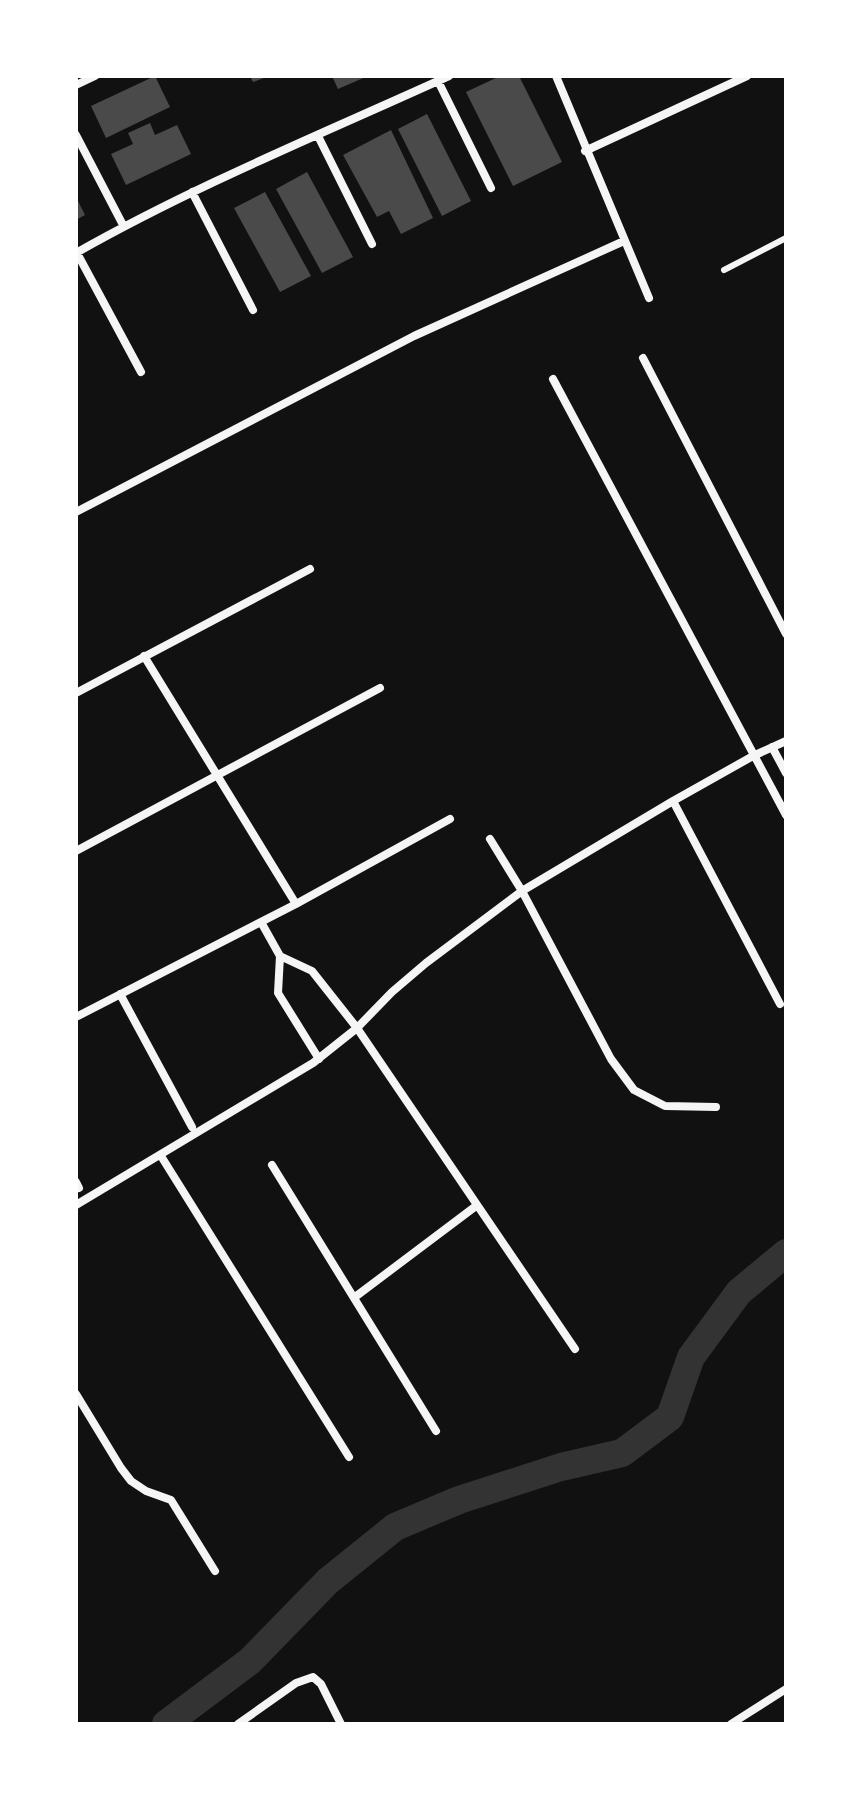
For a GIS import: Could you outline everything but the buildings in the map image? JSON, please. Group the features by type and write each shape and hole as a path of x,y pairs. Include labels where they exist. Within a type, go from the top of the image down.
{"street":[{"path":"76,85 95,76"},
{"path":"141,372 76,253 123,225 192,192 449,76"},
{"path":"556,76 649,298"},
{"path":"585,151 747,76"},
{"path":"438,81 491,188"},
{"path":"76,135 123,225"},
{"path":"318,136 372,244"},
{"path":"192,192 253,310"},
{"path":"76,512 414,336 624,241"},
{"path":"643,358 786,634"},
{"path":"553,379 786,815"},
{"path":"76,693 310,569"},
{"path":"144,656 296,904"},
{"path":"76,851 380,688"},
{"path":"76,1205 319,1059 426,963 522,891 673,801 786,741"},
{"path":"772,747 786,773"},
{"path":"673,801 780,1004"},
{"path":"76,1017 296,904 450,819"},
{"path":"490,839 522,891 611,1059 634,1090 665,1106 716,1107"},
{"path":"261,922 280,956 278,993 319,1059"},
{"path":"280,956 312,971 357,1028 575,1349"},
{"path":"120,994 192,1127"},
{"path":"161,1156 349,1457"},
{"path":"272,1165 436,1431"},
{"path":"355,1297 476,1206"},
{"path":"76,1394 131,1481 146,1491 171,1500 215,1571"},
{"path":"238,1724 296,1683 313,1677 321,1684 341,1724"},
{"path":"731,1724 786,1689"}],"lane":[{"path":"724,270 786,238"}],"waterway":[{"path":"166,1724 250,1661 328,1581 395,1527 459,1500 561,1467 622,1453 670,1417 691,1357 739,1292 786,1253"}]}
